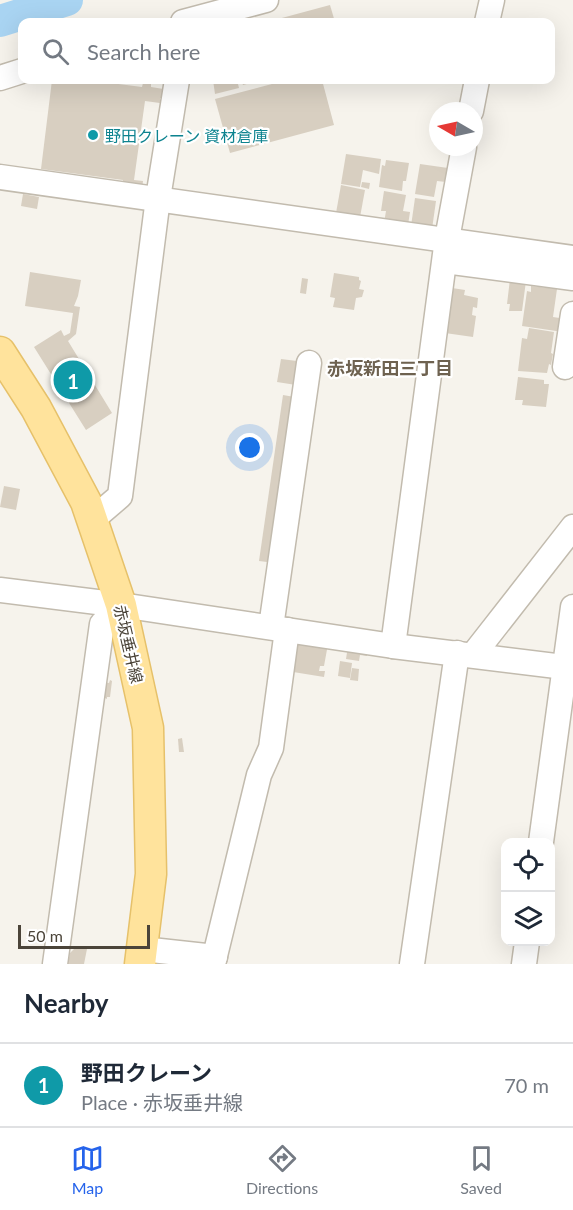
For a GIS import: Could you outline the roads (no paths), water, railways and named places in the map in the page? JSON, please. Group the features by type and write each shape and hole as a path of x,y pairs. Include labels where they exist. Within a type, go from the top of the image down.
{"main road":[{"name":"赤坂垂井線","path":"0,352 36,408 86,502 121,604 148,728 152,874 141,956"}],"street":[{"path":"198,18 266,0"},
{"path":"489,18 492,0"},
{"path":"0,78 18,72"},
{"path":"92,520 120,496 158,198 176,84"},
{"path":"473,102 476,84"},
{"path":"393,646 446,250 462,156"},
{"path":"0,177 158,198 446,250 573,278"},
{"path":"446,250 573,258"},
{"path":"565,367 573,314"},
{"path":"141,956 214,960 259,774 271,748 279,628 309,363"},
{"path":"412,964 465,654 573,526"},
{"path":"0,590 121,604 393,646 569,667"},
{"path":"55,964 102,624 121,604"},
{"path":"542,838 569,667 573,607"},
{"path":"524,964 526,946"}],"waterway":[{"path":"0,21 67,0"}],"place":[{"name":"野田クレーン 資材倉庫","path":"93,135"},
{"name":"野田クレーン","path":"73,380"}],"district":[{"name":"赤坂新田三丁目","path":"390,368"}]}
